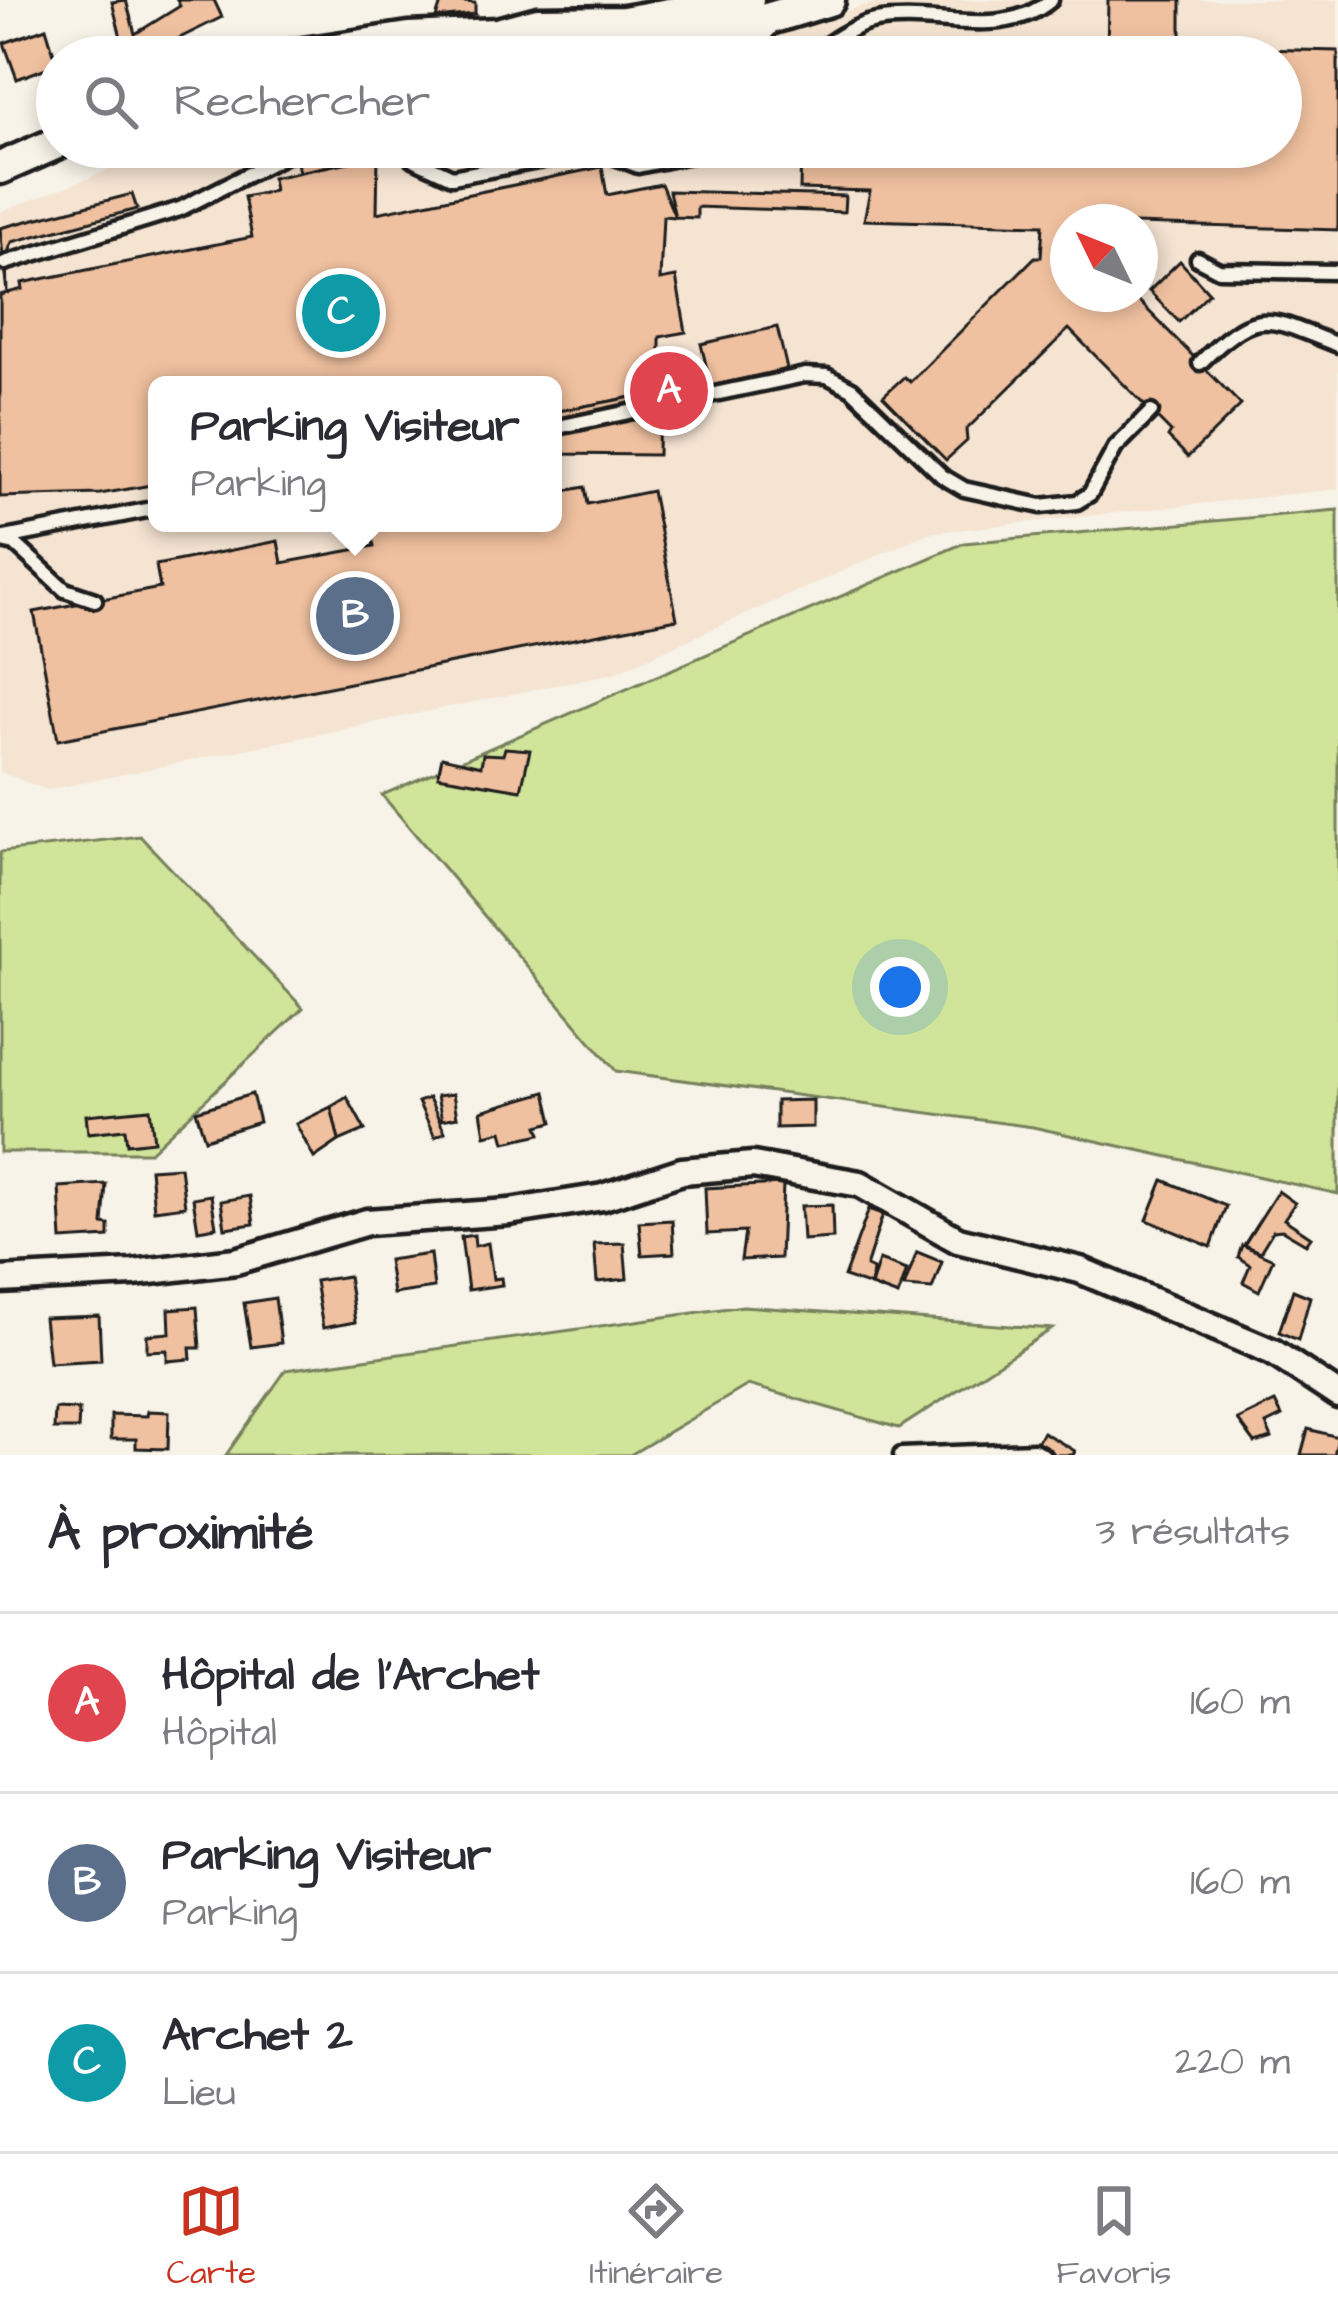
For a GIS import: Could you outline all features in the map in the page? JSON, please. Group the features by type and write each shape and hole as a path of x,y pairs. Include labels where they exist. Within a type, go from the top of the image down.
{"street":[{"path":"627,32 748,0"},
{"path":"702,36 829,0"},
{"path":"453,36 516,36"},
{"path":"0,168 36,152"},
{"path":"0,1280 133,1274 236,1261 367,1222 509,1212 603,1197 682,1171 753,1165 860,1184 958,1240 1080,1270 1273,1352 1338,1395"}],"lane":[{"path":"848,36 875,21 1007,21 1033,15 1051,0"},
{"path":"762,36 782,14"},
{"path":"5,263 180,208 260,168"},
{"path":"433,168 452,177 500,168"},
{"path":"1198,259 1219,270 1338,272"},
{"path":"1200,363 1236,328 1257,320 1338,345"},
{"path":"562,426 805,376 827,376 852,388 942,476 964,488 1060,506 1090,494 1115,448 1151,412"},
{"path":"0,540 148,510"},
{"path":"0,540 14,544 65,590 95,600"},
{"path":"901,1455 1034,1450 1043,1455"}],"shaded area":[{"path":"884,0 1338,0 1338,489 928,533 614,673 47,790 0,772 0,212 114,168 1302,168 1302,36 760,36"}],"green space":[{"path":"1338,510 1338,1194 1033,1127 616,1071 382,795 964,543"},
{"path":"140,836 303,1008 150,1152 0,1152 0,852"},
{"path":"743,1306 1052,1329 899,1428 748,1385 630,1455 226,1455 286,1370"}],"building":[{"path":"126,0 135,34 180,6 177,0 214,0 222,17 184,36 121,36 112,2"},
{"path":"442,0 475,3 475,14 436,18"},
{"path":"1108,0 1181,0 1181,36 1107,36"},
{"path":"46,28 48,36 36,36 36,72 17,79 4,43"},
{"path":"1302,50 1338,51 1338,230 1158,225 1158,204 1050,204 1050,312 1150,312 1241,405 1188,457 1168,437 1171,432 1069,329 966,430 967,441 946,460 883,396 904,377 910,382 1035,257 1041,257 1043,225 864,220 870,191 800,189 800,168 1302,168"},
{"path":"320,168 378,168 377,213 597,168 602,168 607,195 661,184 675,217 663,216 660,280 676,277 686,332 660,337 660,377 685,374 686,387 562,410 562,376 148,376 148,486 100,494 0,497 0,295 23,289 22,283 252,237 244,197 274,191 272,178"},
{"path":"669,191 845,196 844,212 697,207 697,218 675,217"},
{"path":"132,194 137,209 12,242 6,258 7,293 0,228"},
{"path":"1180,261 1209,293 1179,322 1158,300 1158,282"},
{"path":"777,327 787,369 711,386 701,344"},
{"path":"659,392 658,455 562,454 562,410"},
{"path":"585,487 588,504 652,491 677,619 58,740 34,612 160,588 156,565 278,541 282,563 374,546 371,532 562,532 562,491"},
{"path":"505,748 530,750 521,790 438,776 442,757 481,766 483,754 503,755"},
{"path":"546,1092 553,1122 538,1126 541,1134 505,1142 502,1131 485,1135 481,1111"},
{"path":"252,1094 259,1122 205,1139 196,1111"},
{"path":"453,1094 457,1117 442,1120 437,1096"},
{"path":"347,1097 365,1130 339,1141 331,1107"},
{"path":"429,1098 445,1132 435,1137 418,1102"},
{"path":"813,1100 813,1127 776,1128 776,1101"},
{"path":"331,1107 339,1141 314,1158 296,1124"},
{"path":"150,1109 154,1141 127,1144 125,1129 88,1133 86,1115"},
{"path":"180,1167 185,1206 154,1210 150,1169"},
{"path":"1163,1180 1226,1206 1211,1247 1147,1220"},
{"path":"106,1184 103,1224 109,1225 109,1237 62,1240 59,1187"},
{"path":"783,1184 780,1258 741,1260 745,1232 707,1234 705,1188"},
{"path":"1278,1191 1295,1203 1284,1219 1311,1237 1306,1244 1282,1230 1273,1231 1260,1252 1244,1245"},
{"path":"211,1195 216,1227 198,1230 193,1198"},
{"path":"250,1196 254,1224 225,1228 221,1201"},
{"path":"832,1205 833,1238 803,1240 801,1206"},
{"path":"869,1209 883,1214 866,1267 873,1270 871,1286 844,1277"},
{"path":"672,1220 674,1253 642,1255 639,1222"},
{"path":"474,1235 475,1246 488,1243 493,1279 501,1278 502,1285 468,1290 461,1237"},
{"path":"624,1243 627,1279 597,1282 594,1244"},
{"path":"1242,1245 1273,1259 1259,1291 1243,1282 1250,1265 1238,1257"},
{"path":"917,1252 942,1262 932,1289 904,1287"},
{"path":"430,1254 434,1288 393,1294 388,1260"},
{"path":"879,1260 907,1270 898,1296 871,1286"},
{"path":"348,1276 355,1322 323,1328 315,1281"},
{"path":"1293,1290 1310,1297 1298,1340 1279,1332"},
{"path":"275,1298 281,1343 251,1347 244,1303"},
{"path":"197,1307 200,1348 190,1348 191,1359 167,1361 167,1350 147,1351 147,1335 170,1333 169,1309"},
{"path":"99,1316 101,1360 49,1363 44,1318"},
{"path":"1275,1402 1282,1416 1266,1424 1272,1438 1255,1443 1238,1420"},
{"path":"55,1409 79,1410 78,1429 54,1429"},
{"path":"148,1411 169,1412 168,1449 136,1448 136,1439 111,1439 111,1415 147,1416"},
{"path":"1308,1429 1338,1437 1334,1455 1301,1455"},
{"path":"1043,1432 1075,1451 1073,1455 1056,1455 1036,1443"}],"place":[{"name":"Archet 2","path":"341,313"},
{"name":"Hôpital de l'Archet","path":"669,391"},
{"name":"Parking Visiteur","path":"355,616"}]}
